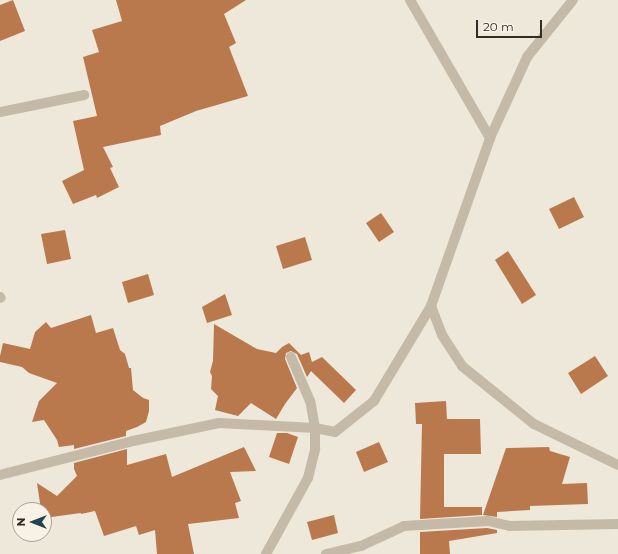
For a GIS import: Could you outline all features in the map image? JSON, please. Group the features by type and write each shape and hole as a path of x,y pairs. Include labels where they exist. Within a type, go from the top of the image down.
{"street":[{"path":"410,0 490,138"},
{"path":"0,475 133,441 219,423 315,428 335,432 374,401 431,306 490,138 527,57 573,0"},
{"path":"0,112 84,95"},
{"path":"431,306 442,334 462,366 534,424 618,465"},
{"path":"266,554 308,478 315,449 315,428 310,401 291,357"},
{"path":"326,554 361,546 404,526 488,522 509,526 618,524"}],"building":[{"path":"13,0 25,31 0,41 0,5"},
{"path":"116,0 246,0 224,14 236,43 229,47 248,96 196,111 160,126 161,135 103,147 113,167 110,168 119,187 97,198 96,195 73,204 62,181 84,170 73,121 97,116 83,57 99,52 92,30 122,21"},
{"path":"574,197 584,217 559,229 549,209"},
{"path":"381,213 394,232 379,242 366,223"},
{"path":"65,230 71,259 47,264 41,234"},
{"path":"305,237 312,260 283,269 276,246"},
{"path":"508,251 536,295 522,304 495,260"},
{"path":"148,274 154,295 128,303 122,282"},
{"path":"225,294 232,315 207,323 202,307"},
{"path":"91,315 96,333 113,328 120,350 125,354 129,368 131,368 133,390 143,398 149,400 149,411 146,422 126,431 126,436 74,449 74,445 59,447 57,440 44,420 32,422 39,401 57,383 29,373 22,367 0,362 3,343 30,349 35,332 46,322 51,328"},
{"path":"214,324 257,349 276,353 289,343 301,355 309,352 312,362 322,357 356,390 344,403 311,371 307,377 297,354 291,351 286,353 285,359 297,388 276,419 251,403 238,416 215,410 218,396 211,389 212,376 210,372 213,361"},
{"path":"595,356 608,376 581,394 568,373"},
{"path":"446,401 447,419 480,419 481,454 444,454 444,507 482,507 482,515 420,519 422,424 416,424 415,403"},
{"path":"277,433 287,433 298,437 289,464 269,457"},
{"path":"379,442 388,462 364,472 356,452"},
{"path":"244,447 256,471 230,472 241,501 235,503 239,518 188,524 194,554 157,554 155,530 139,535 136,526 104,536 95,511 52,517 52,502 40,502 37,483 57,496 77,476 74,469 74,463 127,449 127,465 166,454 172,477"},
{"path":"549,447 550,451 570,457 562,484 587,483 588,504 530,506 530,510 497,512 497,517 483,515 506,448"},
{"path":"334,515 338,533 312,540 307,522"},
{"path":"487,528 497,530 497,533 449,541 450,554 420,554 420,532"}]}
